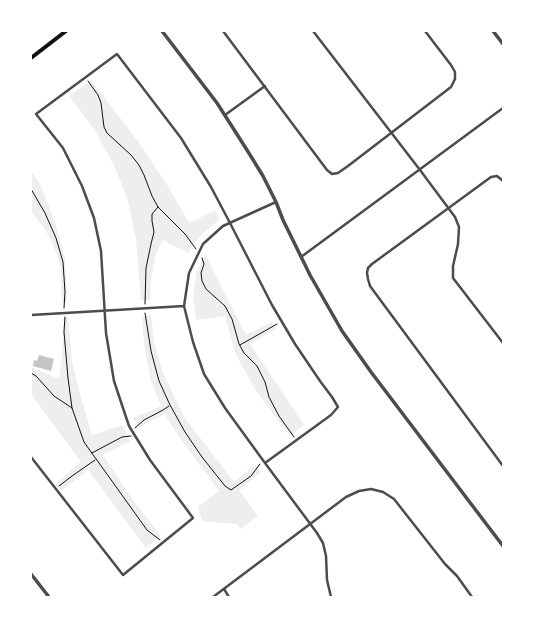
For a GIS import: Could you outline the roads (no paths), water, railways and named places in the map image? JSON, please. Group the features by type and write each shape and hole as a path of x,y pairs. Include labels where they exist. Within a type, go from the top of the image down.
{"main road":[{"path":"31,58 66,31"}],"street":[{"path":"162,31 217,103 263,176 310,275 342,331 371,372 503,546"},
{"path":"223,31 327,170 332,174 338,173 451,87 455,78 455,72 425,31"},
{"path":"313,31 420,170 454,217 459,227 458,244 453,266 454,278 503,343"},
{"path":"493,31 503,44"},
{"path":"31,457 55,490 123,575 194,518 150,460 129,426 114,381 106,333 101,251 94,218 82,186 63,148 36,114 117,54 181,138 211,187 272,305 299,350 338,407 331,415 264,462"},
{"path":"225,115 265,86"},
{"path":"301,257 503,108"},
{"path":"502,180 497,176 491,177 372,264 368,268 367,273 370,286 503,466"},
{"path":"276,202 223,226 203,244 189,272 184,306 193,342 204,374 225,408 311,524 323,543 326,556 327,580 331,597"},
{"path":"31,315 184,306"},
{"path":"213,597 346,497 359,491 371,489 383,492 394,500 444,564 457,576 472,597"},
{"path":"31,574 48,597"},
{"path":"224,589 229,597"}]}
